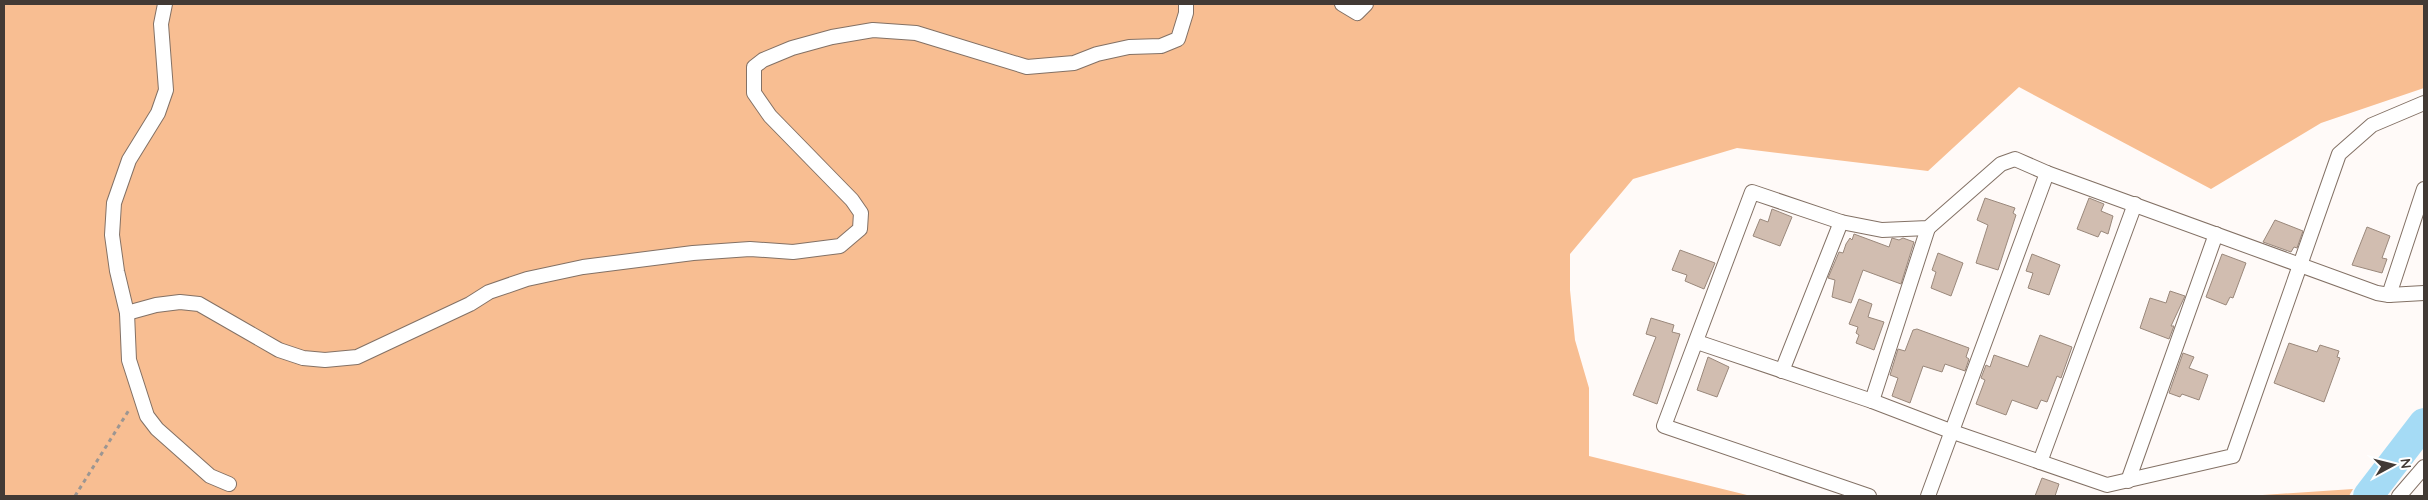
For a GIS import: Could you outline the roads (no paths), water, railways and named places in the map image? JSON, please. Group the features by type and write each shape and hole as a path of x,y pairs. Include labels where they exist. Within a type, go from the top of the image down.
{"street":[{"path":"165,4 161,24 166,90 158,113 129,160 112,208 112,235 117,271 127,313 130,360 139,395 147,416 157,429 210,476 229,484"},
{"path":"127,313 172,303 199,304 280,350 303,358 326,360 357,357 470,304 489,292 529,278 583,267 693,253 750,249 793,252 840,246 860,230 861,213 852,200 770,116 754,93 754,67 763,60 792,48 832,37 873,30 916,33 1027,67 1074,63 1097,54 1129,47 1161,46 1178,39 1186,13 1186,4"},
{"path":"1342,4 1357,13 1366,4"},
{"path":"1697,342 1872,401 2040,462 2105,490 2128,481 2232,456 2339,154 2372,125 2424,103"},
{"path":"1872,401 1928,228 2001,164 2015,159 2047,174 2135,204 2300,267 2377,293 2389,295 2424,293"},
{"path":"1928,496 2047,174"},
{"path":"2389,295 2424,189"},
{"path":"1869,496 1664,426 1752,192 1841,222 1882,230 1928,228"},
{"path":"2040,462 2135,204"},
{"path":"1782,371 1841,222"},
{"path":"2128,481 2216,234"},
{"path":"2399,496 2424,466"}],"waterway":[{"path":"2368,496 2424,423"}]}
